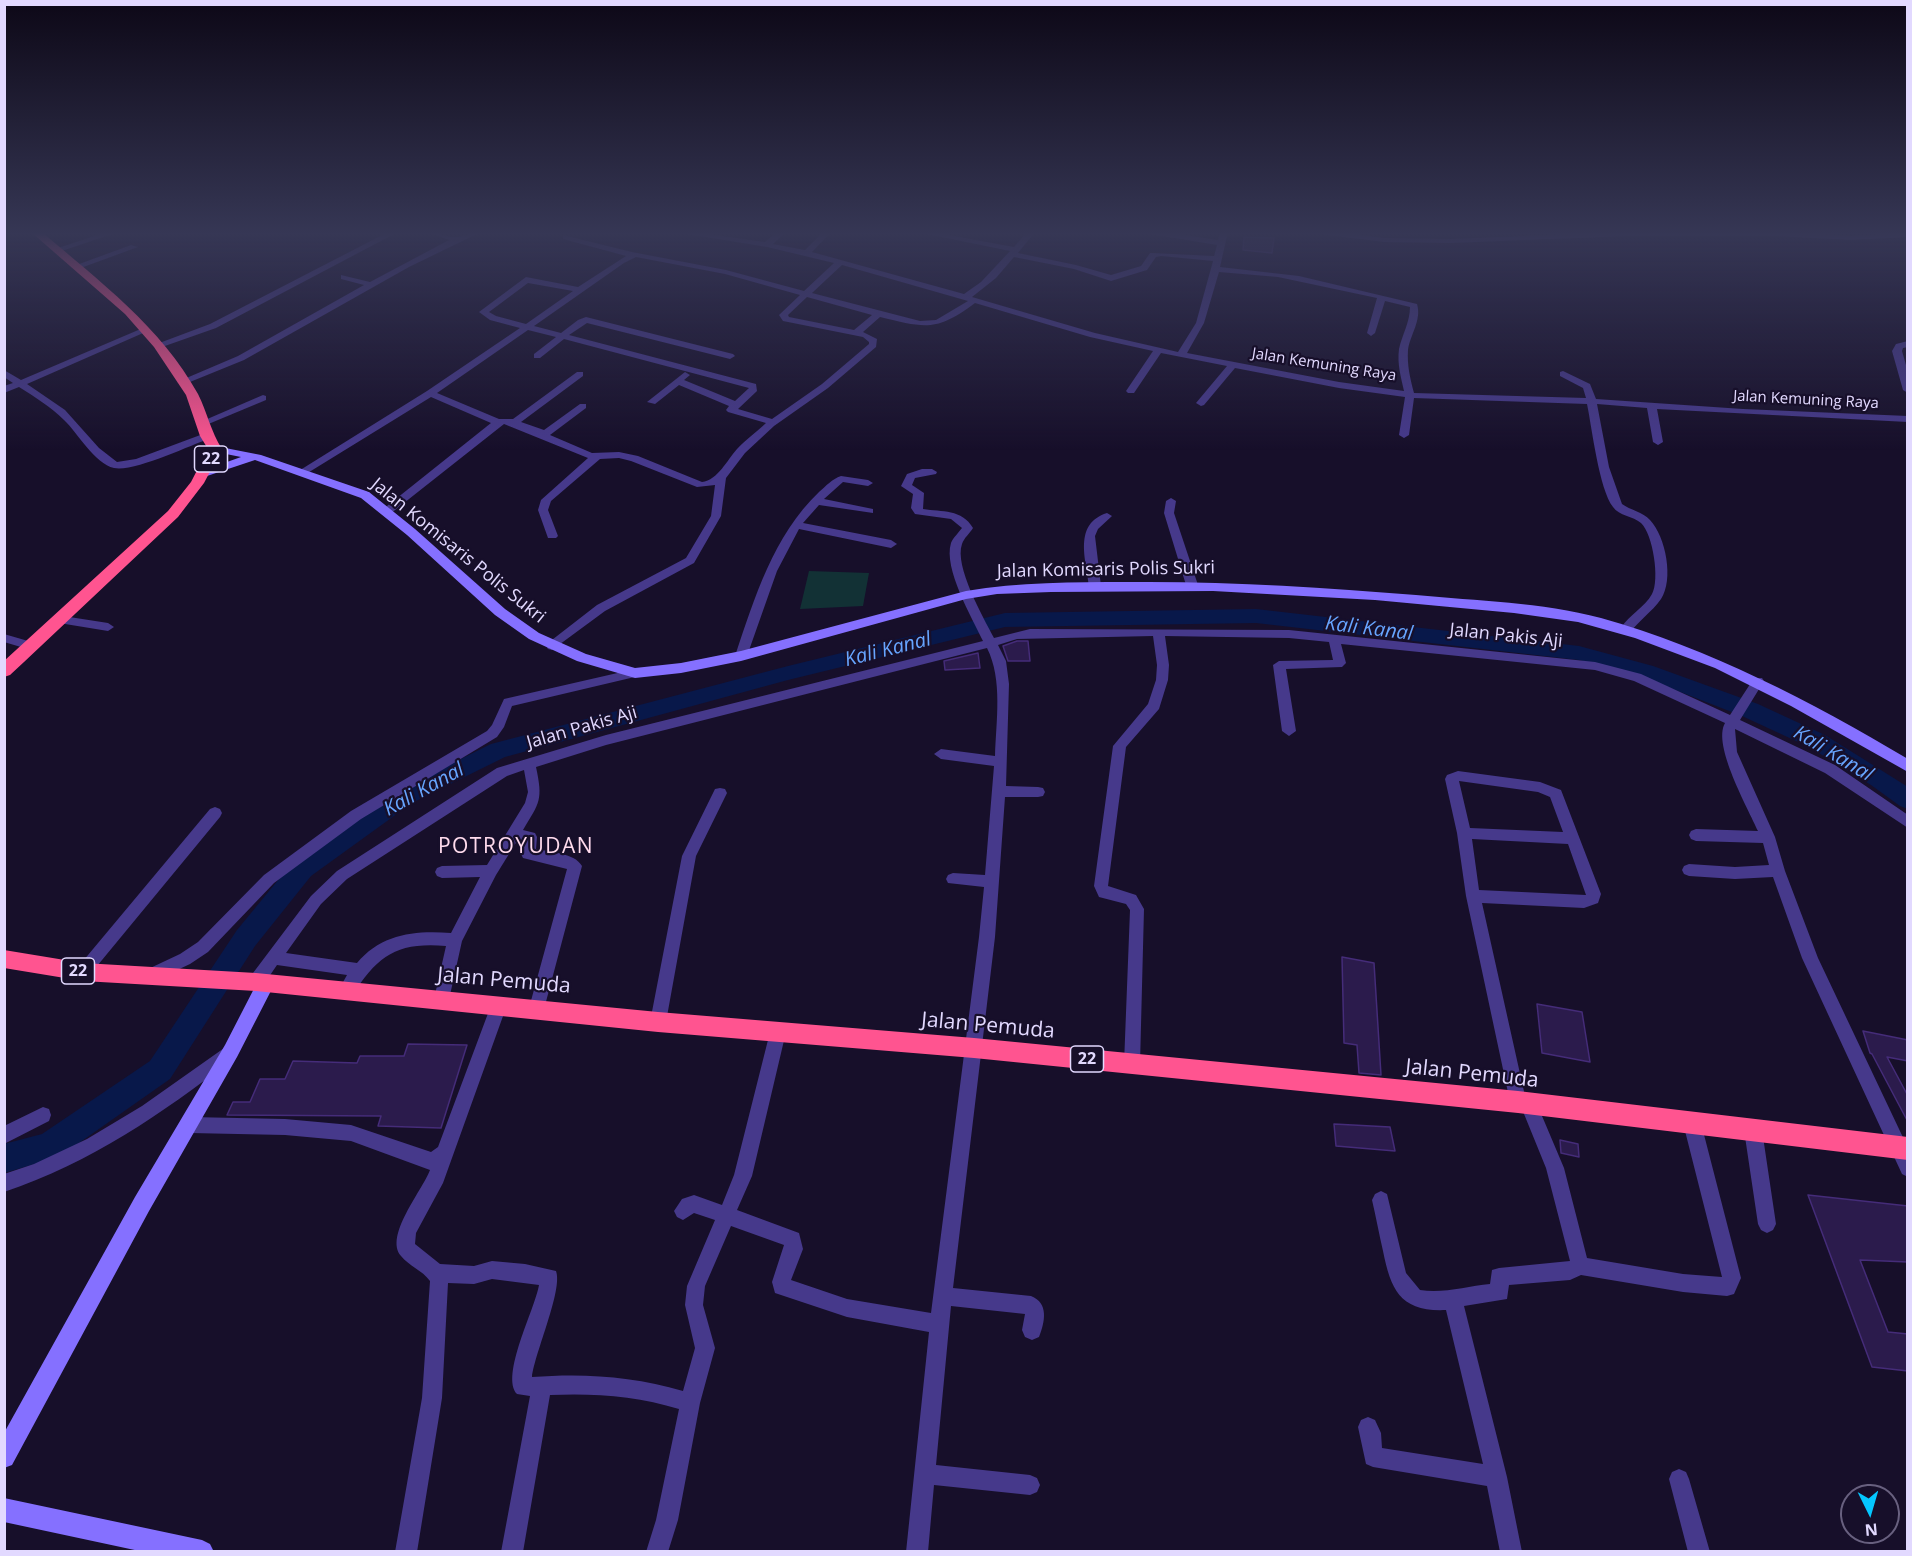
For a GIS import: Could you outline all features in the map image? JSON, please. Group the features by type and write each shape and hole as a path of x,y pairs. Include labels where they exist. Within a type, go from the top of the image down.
{"highway":[{"name":"22","path":"4,671 63,620 154,534 188,495 203,474 215,449 192,395 159,345 120,305"},
{"name":"22","path":"4,959 83,972 255,982"},
{"name":"Jalan Pemuda","path":"255,982 537,1008 658,1022 974,1048 1523,1103 1753,1130 1904,1155"}],"main road":[{"name":"Jalan Komisaris Polis Sukri","path":"215,449 257,457 359,493 386,512 500,612 552,646 582,658 635,673 670,670 741,656 997,590 1192,585 1302,589 1506,608 1584,619 1688,652 1829,718 1908,766"},
{"path":"203,474 257,457"},
{"path":"4,1457 142,1204 231,1051 255,982"},
{"path":"4,1510 202,1551"}],"street":[{"path":"159,345 213,326 254,305"},
{"path":"182,382 241,358 334,305"},
{"path":"492,305 483,311 493,318 564,335 722,362 754,389 730,410 773,422"},
{"path":"302,472 430,393 558,305"},
{"path":"386,512 498,422 505,420 596,457 619,455 634,458 701,485 710,484 725,472 741,451 773,422 825,386 873,345 871,338 856,333 786,319 784,313 794,305"},
{"path":"845,305 919,324 935,324 948,320 963,305"},
{"name":"Jalan Kemuning Raya","path":"992,305 1093,335 1181,355 1328,383 1410,394 1458,398 1549,398 1652,406 1908,419"},
{"path":"1181,355 1200,323 1205,305"},
{"path":"1371,333 1380,305"},
{"path":"1404,435 1410,394 1403,368 1404,348 1414,316 1414,308 1411,305"},
{"path":"856,333 879,314"},
{"path":"537,356 581,321 586,320 674,353 692,369"},
{"path":"4,390 146,330"},
{"path":"1907,385 1897,351 1899,346 1908,344"},
{"path":"1131,391 1158,350"},
{"path":"652,402 692,369 722,362"},
{"path":"1201,403 1233,365"},
{"path":"4,373 46,399 69,419 99,454 115,465 138,462 205,430 263,398"},
{"path":"514,423 580,374"},
{"path":"1563,374 1588,388 1604,467 1617,505 1647,524 1657,547 1661,580 1659,590 1654,599 1632,619 1625,631"},
{"path":"678,381 735,405"},
{"path":"430,393 498,422"},
{"path":"539,434 549,432 583,406"},
{"path":"1652,406 1658,442"},
{"path":"552,536 543,510 546,500 596,457"},
{"path":"552,646 601,608 690,560 716,516 719,486 725,472"},
{"path":"917,1551 939,1324 974,1048 991,881 1001,762 1003,684 1000,661 968,599 955,555 957,542 968,528 967,524 959,518 919,512 916,508 920,494 906,486 911,476 922,472 932,472"},
{"path":"741,656 767,576 795,525 816,501 841,479 868,483"},
{"path":"816,501 869,511"},
{"path":"1171,501 1169,513 1192,585"},
{"path":"1095,586 1089,536 1093,528 1107,516"},
{"path":"795,525 891,544"},
{"path":"63,620 108,627"},
{"path":"1132,1064 1137,909 1131,899 1104,893 1101,886 1120,746 1154,706 1162,680 1163,665 1158,632"},
{"name":"Jalan Pakis Aji","path":"255,982 316,900 342,875 486,781 512,768 606,740 989,641 1030,633 1255,632 1595,666 1637,677 1735,719 1830,769 1908,823"},
{"path":"4,638 31,646"},
{"path":"1289,731 1279,665 1338,664 1340,663 1334,639"},
{"path":"159,975 203,947 269,879 356,815 492,734 500,726 504,707 508,702 635,673"},
{"path":"1757,684 1728,729 1730,752 1768,837 1810,958 1904,1155"},
{"path":"941,754 1001,762"},
{"path":"442,999 455,940 533,798 529,762"},
{"path":"1473,896 1584,902 1593,899 1594,894 1561,801 1550,790 1454,777 1452,779 1464,833 1473,896 1523,1103 1555,1168 1580,1266"},
{"path":"998,791 1038,792"},
{"path":"658,1022 689,856 720,793"},
{"path":"83,972 215,813"},
{"path":"1464,833 1572,837"},
{"path":"513,835 530,837 528,854 562,860 575,866 537,1008"},
{"path":"1696,835 1768,837"},
{"path":"1689,870 1735,873 1778,871"},
{"path":"442,872 491,871"},
{"path":"953,879 991,881"},
{"path":"346,991 359,970 373,955 396,942 429,937 455,940"},
{"path":"272,958 359,970"},
{"path":"406,1551 432,1398 439,1281 430,1265 406,1248 405,1240 411,1222 434,1183 499,1005"},
{"path":"657,1551 667,1520 690,1403 705,1348 693,1297 704,1264 735,1199 743,1176 778,1032"},
{"path":"4,1184 45,1170 97,1144 181,1090 231,1051"},
{"path":"4,1136 43,1115"},
{"path":"1381,1200 1397,1276 1402,1288 1419,1299 1453,1300 1456,1297 1500,1292 1499,1277 1570,1271 1580,1266 1683,1283 1727,1287 1732,1278 1692,1123"},
{"path":"190,1125 285,1127 351,1133 429,1161 434,1161 443,1154"},
{"path":"1753,1130 1767,1224"},
{"path":"683,1211 688,1205 694,1204 793,1239 794,1249 781,1282 782,1286 847,1308 939,1324"},
{"path":"437,1274 474,1275 492,1270 549,1278 548,1291 524,1363 521,1384 524,1387 566,1383 613,1384 656,1391 690,1403"},
{"path":"943,1296 1031,1305 1034,1306 1038,1320"},
{"path":"1453,1300 1497,1477 1511,1551"},
{"path":"512,1551 542,1385"},
{"path":"1368,1427 1371,1433 1373,1457 1497,1477"},
{"path":"923,1474 1030,1485"},
{"path":"1679,1479 1699,1551"}],"green space":[{"path":"809,571 869,573 863,606 800,609"}],"building":[{"path":"1017,641 1028,641 1030,661 1008,661 1003,646"},
{"path":"978,653 980,668 945,670 944,661"},
{"path":"1342,957 1374,963 1381,1075 1359,1073 1357,1045 1344,1043"},
{"path":"1537,1004 1582,1012 1590,1062 1542,1053"},
{"path":"1863,1031 1908,1040 1908,1061 1887,1057 1908,1096 1908,1122 1870,1053"},
{"path":"408,1044 467,1045 441,1128 378,1126 381,1116 227,1115 233,1102 250,1102 260,1079 285,1079 293,1061 357,1063 360,1056 404,1056"},
{"path":"1334,1124 1390,1127 1395,1151 1336,1146"},
{"path":"1560,1140 1578,1144 1579,1157 1561,1153"},
{"path":"1808,1195 1908,1206 1908,1262 1860,1260 1888,1332 1908,1334 1908,1371 1872,1367"}],"waterway":[{"name":"Kali Kanal","path":"4,1159 49,1147 160,1070 246,938 302,869 404,797 499,750 788,673 1005,620 1256,616 1579,653 1653,673 1750,710 1817,741 1879,779 1908,800"}],"district":[{"name":"POTROYUDAN","path":"516,847"}]}
